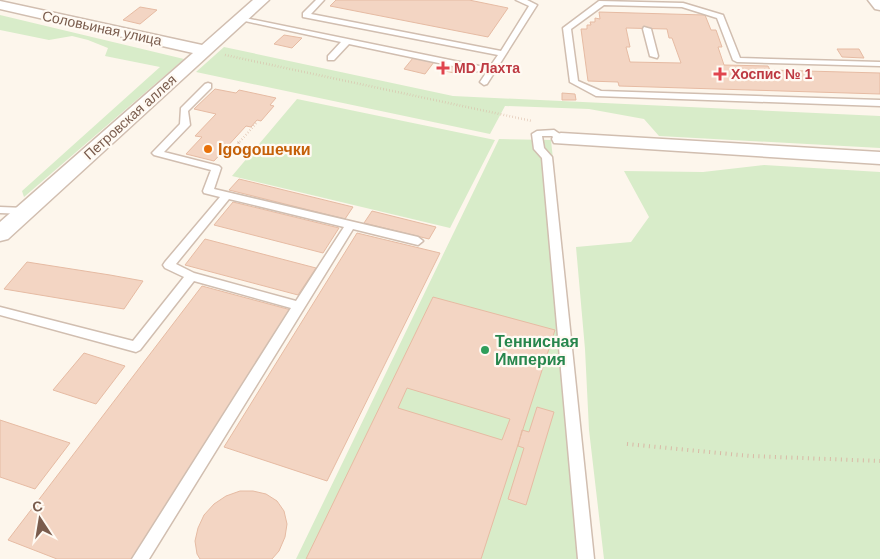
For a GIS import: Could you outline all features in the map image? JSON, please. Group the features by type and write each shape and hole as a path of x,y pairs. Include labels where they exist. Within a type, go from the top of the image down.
{"street":[{"name":"Петровская аллея","path":"0,234 262,0"},
{"path":"875,0 880,6"},
{"name":"Соловьиная улица","path":"0,6 205,51"},
{"path":"561,139 880,158"}],"lane":[{"path":"320,0 306,15 503,54"},
{"path":"484,82 533,5 520,0"},
{"path":"880,64 738,60 720,17 683,5 653,2 640,4 602,3 567,28 574,82 599,94 880,103"},
{"path":"640,4 642,14"},
{"path":"240,19 491,70"},
{"path":"646,29 654,56"},
{"path":"331,58 347,41"},
{"path":"208,86 184,110 185,126 157,153 216,168 208,191 418,241"},
{"path":"561,139 554,133 537,134 538,148 547,158 586,559"},
{"path":"227,195 169,265 191,276 299,306"},
{"path":"0,210 25,210"},
{"path":"140,559 350,225"},
{"path":"1,312 136,347 191,276"}],"path":[{"path":"205,51 536,122"},
{"path":"216,168 257,122"},
{"path":"627,444 750,456 880,461"}],"green space":[{"path":"0,15 184,59 24,197 22,191 160,67 105,56 108,48 72,36 49,40 0,30"},
{"path":"224,47 453,96 880,116 880,148 659,136 644,119 589,109 505,106 490,134 196,72"},
{"path":"297,99 495,140 450,228 232,176"},
{"name":"Теннисная Империя","path":"499,139 551,140 594,559 296,559"},
{"path":"764,165 880,172 880,559 604,559 589,430 585,349 576,247 631,242 649,217 624,171 703,172"}],"building":[{"path":"336,0 469,0 508,8 488,37 330,6"},
{"path":"140,7 157,10 140,24 123,20"},
{"path":"599,12 705,15 711,30 716,30 722,47 718,47 724,65 768,66 770,70 880,73 880,94 619,86 618,82 588,81 581,29 587,29 587,25 591,25 590,22 595,22 595,18 600,19","holes":["626,28 667,29 669,38 672,38 681,63 630,62 626,47 630,47"]},
{"path":"284,35 302,38 292,48 274,44"},
{"path":"837,49 859,49 864,58 842,57"},
{"path":"413,58 434,62 425,74 404,69"},
{"path":"450,65 463,68 459,74 445,71"},
{"path":"215,89 236,93 239,90 276,98 270,105 274,106 261,121 257,120 251,127 246,126 214,161 186,154 202,137 195,136 216,114 194,109"},
{"path":"562,93 575,94 576,100 562,100"},
{"path":"239,179 353,207 345,219 229,190"},
{"path":"233,202 339,228 323,253 214,225"},
{"path":"372,211 436,227 429,239 364,223"},
{"path":"357,233 440,253 327,481 224,447"},
{"path":"205,239 316,268 298,295 185,265"},
{"path":"27,262 143,281 124,309 4,289"},
{"path":"202,286 291,310 133,559 57,559 8,540"},
{"path":"433,297 555,330 481,559 306,559"},
{"path":"84,353 125,366 96,404 53,390"},
{"path":"407,388 510,419 502,440 398,408"},
{"path":"537,407 554,412 526,505 508,499 524,448 518,446 522,430 529,432"},
{"path":"0,420 70,443 35,489 0,477"},
{"path":"240,491 266,494 277,501 284,511 287,524 285,537 279,551 272,559 200,559 197,554 195,541 204,515 214,504 226,496"}],"place":[{"name":"MD Лахта","path":"443,68"},
{"name":"Хоспис № 1","path":"720,74"},
{"name":"Igogoшечки","path":"208,149"},
{"name":"Теннисная Империя","path":"485,350"}]}
